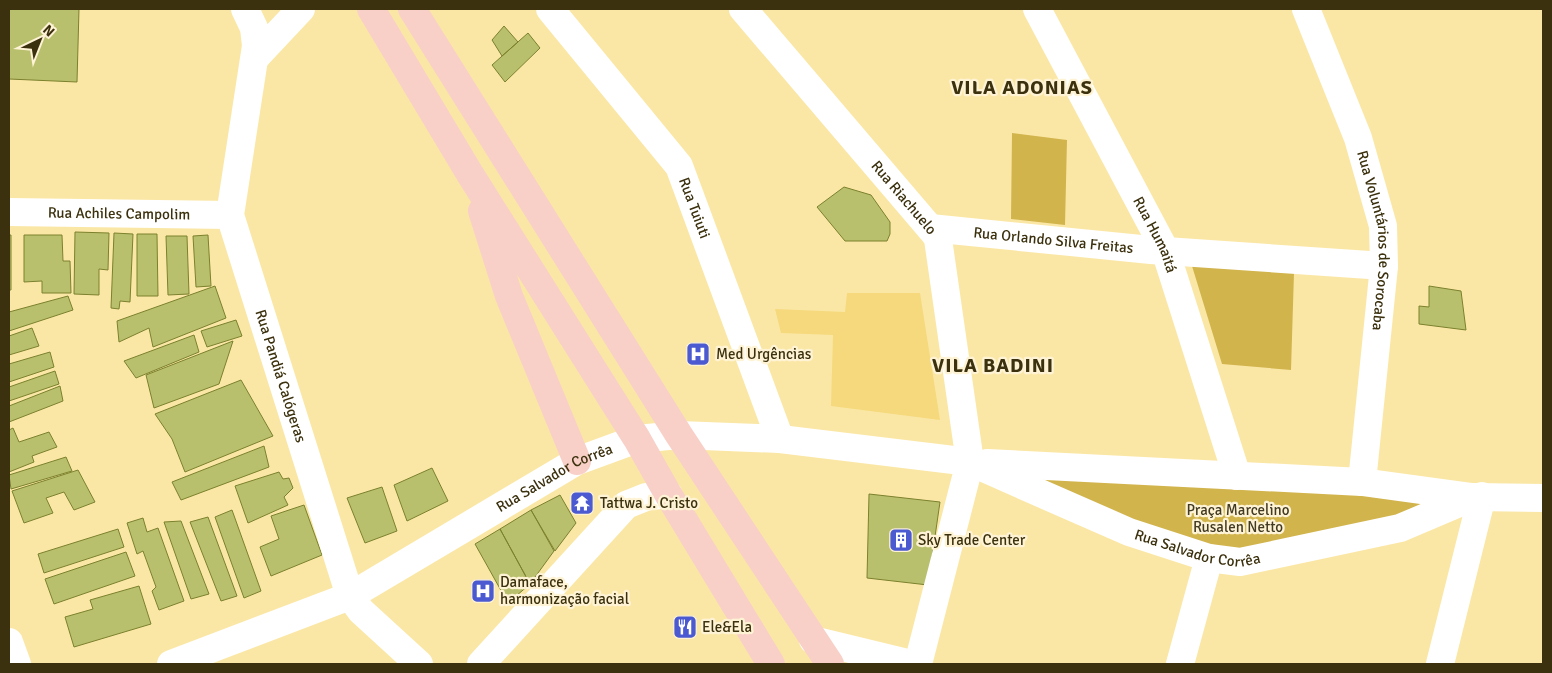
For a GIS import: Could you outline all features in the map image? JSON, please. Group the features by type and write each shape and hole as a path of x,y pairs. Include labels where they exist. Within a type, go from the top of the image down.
{"main road":[{"path":"371,9 470,174 637,439 668,494 771,664"},
{"path":"412,9 679,435 830,664"},
{"path":"470,174 509,296 577,461"}],"street":[{"name":"Rua Pandiá Calógeras","path":"245,9 254,28 256,38 255,58 230,215 350,596 361,610 419,664"},
{"path":"255,58 301,9"},
{"name":"Rua Tuiuti","path":"550,9 679,166 780,439"},
{"name":"Rua Riachuelo","path":"743,9 935,234 938,242 970,462"},
{"name":"Rua Humaitá","path":"1037,9 1165,250 1237,476"},
{"name":"Rua Voluntários de Sorocaba","path":"1306,9 1358,138 1383,226 1384,266 1362,482"},
{"name":"Rua Achiles Campolim","path":"9,212 230,215"},
{"name":"Rua Orlando Silva Freitas","path":"930,228 1165,250 1384,266"},
{"name":"Rua Salvador Corrêa","path":"171,664 350,596 577,461 637,439 679,435 780,439 970,462 1362,482 1434,503 1477,497 1543,498"},
{"path":"918,664 970,462"},
{"name":"Rua Salvador Corrêa","path":"970,462 1129,532 1209,558 1240,562 1400,528 1434,503"},
{"path":"481,664 626,505 646,497 668,494"},
{"path":"1440,664 1477,497"},
{"path":"1180,664 1209,558"},
{"path":"813,640 912,664"},
{"path":"9,642 17,664"}],"shaded area":[{"path":"847,293 920,293 940,420 831,406 833,335 781,333 775,309 845,312"}],"green space":[{"path":"1012,133 1067,140 1065,225 1011,219"},
{"path":"1192,266 1294,273 1291,370 1222,364"},
{"name":"Praça Marcelino Rusalen Netto","path":"1028,476 1428,497 1425,511 1240,557 1125,524"}],"building":[{"path":"9,9 79,9 77,82 9,79"},
{"path":"504,26 518,42 502,56 492,40"},
{"path":"528,33 540,48 505,82 492,65"},
{"path":"844,187 871,195 890,222 890,234 887,241 845,241 817,207"},
{"path":"75,232 109,233 108,270 99,269 99,295 74,294"},
{"path":"114,233 133,234 130,302 120,301 119,309 111,308"},
{"path":"137,234 157,234 158,296 137,296"},
{"path":"9,235 11,235 11,290 9,290"},
{"path":"24,235 62,235 63,261 70,261 71,293 42,293 42,281 24,282"},
{"path":"208,235 211,286 196,287 193,236"},
{"path":"166,236 187,236 189,294 168,295"},
{"path":"215,286 226,318 153,347 149,328 119,342 117,321"},
{"path":"1429,286 1461,291 1466,330 1419,324 1419,306 1429,307"},
{"path":"68,296 73,310 9,331 9,312"},
{"path":"236,320 242,336 207,347 201,331"},
{"path":"32,328 39,346 9,355 9,336"},
{"path":"194,335 199,352 136,378 124,361"},
{"path":"233,341 219,384 154,408 146,375"},
{"path":"50,352 54,367 9,382 9,364"},
{"path":"55,371 59,384 9,401 9,387"},
{"path":"241,380 273,436 185,472 172,439 155,414"},
{"path":"60,386 63,401 9,422 9,406"},
{"path":"13,428 19,442 49,432 57,447 32,456 34,462 9,472 9,430"},
{"path":"264,446 269,467 181,500 172,482"},
{"path":"66,457 72,471 11,489 9,475"},
{"path":"432,468 448,501 407,521 394,485"},
{"path":"78,470 95,502 74,510 64,492 46,498 53,513 24,523 12,491"},
{"path":"279,472 283,479 289,478 293,488 284,497 288,505 248,523 235,486"},
{"path":"382,487 397,531 365,543 347,498"},
{"name":"Sky Trade Center","path":"869,494 940,502 928,585 867,578"},
{"path":"560,495 576,523 555,551 531,510"},
{"path":"304,505 322,555 271,576 260,547 279,539 271,516"},
{"path":"232,510 261,591 244,598 215,517"},
{"path":"531,510 554,551 530,584 500,529"},
{"path":"208,517 237,596 221,601 190,522"},
{"path":"143,518 147,532 158,528 184,601 159,610 152,591 156,587 143,551 137,554 127,523"},
{"path":"181,521 209,594 191,599 164,522"},
{"path":"118,529 124,547 44,573 38,554"},
{"path":"500,529 530,584 508,603 475,544"},
{"path":"126,552 135,576 54,604 45,579"},
{"path":"139,586 151,624 74,647 65,617 93,609 90,600"}],"place":[{"name":"Med Urgências","path":"698,354"},
{"name":"Tattwa J. Cristo","path":"582,503"},
{"name":"Sky Trade Center","path":"901,540"},
{"name":"Damaface, harmonização facial","path":"483,591"},
{"name":"Ele&Ela","path":"685,627"}],"district":[{"name":"VILA ADONIAS","path":"1022,87"},
{"name":"VILA BADINI","path":"993,365"}]}
